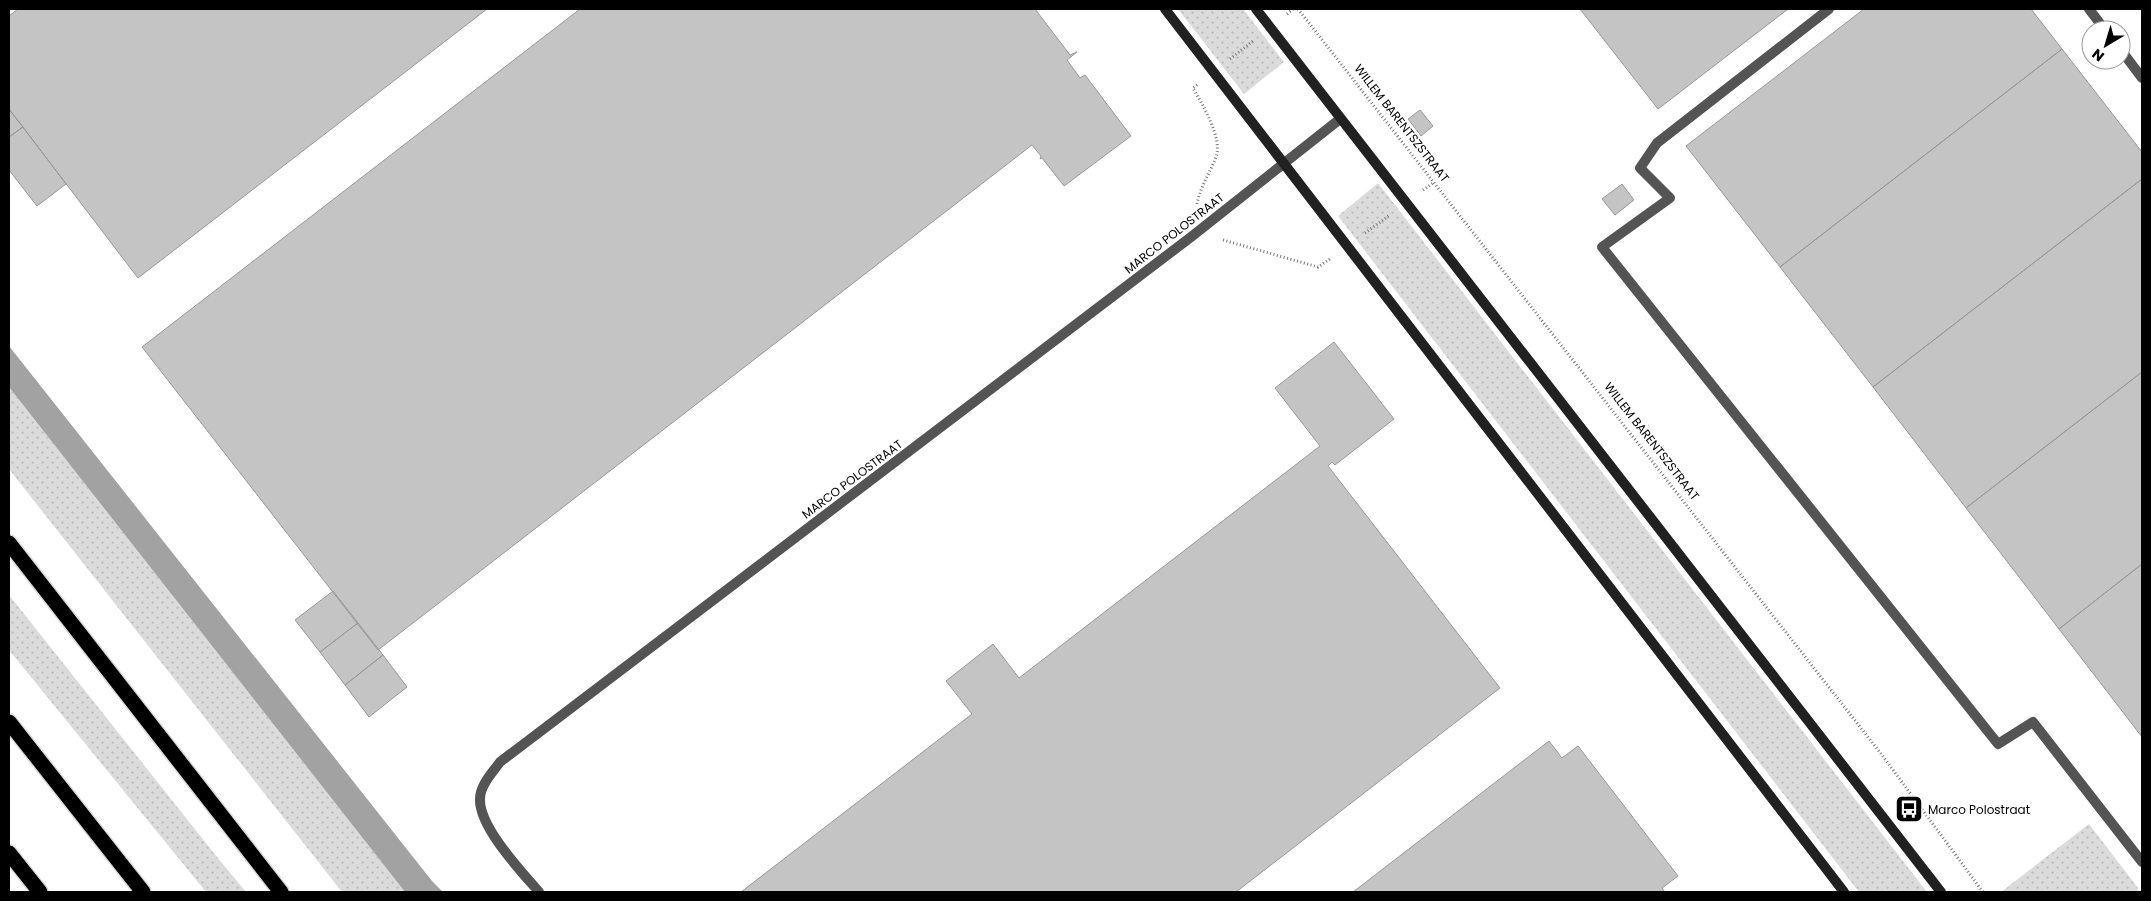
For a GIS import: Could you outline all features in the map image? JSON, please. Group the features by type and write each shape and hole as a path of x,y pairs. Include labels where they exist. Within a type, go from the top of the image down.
{"highway":[{"path":"9,543 281,892"},
{"path":"9,722 143,892"},
{"path":"9,853 40,892"}],"main road":[{"path":"1165,9 1844,892"},
{"path":"1256,9 1941,892"}],"street":[{"path":"1829,9 1657,143 1640,168 1670,198 1602,247 1998,744 2033,722 2142,862"},
{"path":"2089,9 2097,20"},
{"path":"2131,63 2142,78"},
{"name":"MARCO POLOSTRAAT","path":"539,892 511,860 482,812 480,797 484,784 500,762 1191,237 1340,119"}],"path":[{"name":"WILLEM BARENTSZSTRAAT","path":"1298,9 1882,755 1983,892"}],"shaded area":[{"path":"1178,9 1243,9 1284,62 1244,94"},
{"path":"1378,183 1927,892 1859,892 1338,216"},
{"path":"9,346 432,881 443,892 405,892 9,387"},
{"path":"9,387 405,892 342,892 9,469"},
{"path":"9,595 246,892 206,892 9,650"},
{"path":"2089,824 2138,888 2137,892 2001,892"}],"building":[{"path":"18,9 487,9 138,278 9,109 9,16"},
{"path":"580,9 1035,9 1070,55 1077,52 1067,60 1080,78 1085,75 1131,136 1064,186 1042,158 1040,159 1041,156 1032,145 378,650 142,347"},
{"path":"1580,9 1788,9 1658,109"},
{"path":"1864,9 2031,9 2062,49 1780,267 1686,146"},
{"path":"2062,49 2142,152 2142,179 1873,387 1780,267"},
{"path":"9,109 23,127 9,137"},
{"path":"1420,110 1433,126 1421,136 1408,119"},
{"path":"23,127 66,184 37,206 9,170 9,137"},
{"path":"2142,179 2142,372 1966,508 1873,387"},
{"path":"1622,184 1634,200 1615,215 1602,199"},
{"path":"1334,342 1394,419 1335,465 1332,462 1328,466 1500,688 1236,892 741,892 972,714 946,681 993,644 1019,678 1320,446 1275,388"},
{"path":"2142,372 2142,564 2059,629 1966,508"},
{"path":"2142,564 2142,737 2059,629"},
{"path":"333,591 358,623 320,652 295,620"},
{"path":"358,623 383,655 345,685 320,652"},
{"path":"383,655 407,687 369,717 345,685"},
{"path":"1549,741 1562,758 1578,746 1678,876 1662,888 1665,892 1353,892"}],"place":[{"name":"Marco Polostraat","path":"1909,809"}]}
